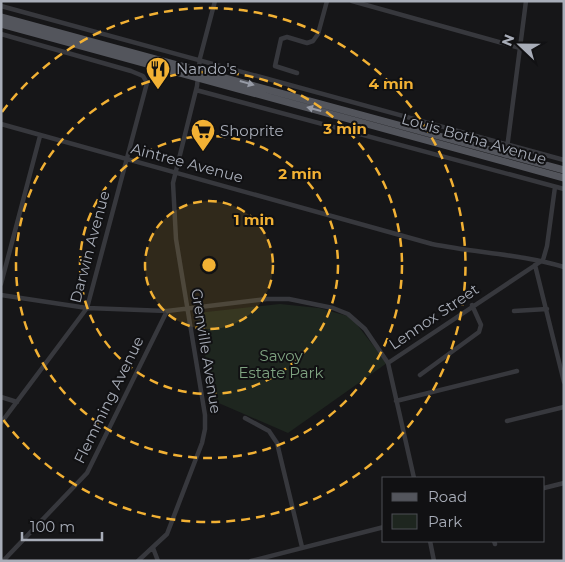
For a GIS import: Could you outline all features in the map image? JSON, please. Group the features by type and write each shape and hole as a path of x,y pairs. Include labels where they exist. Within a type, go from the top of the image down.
{"main road":[{"name":"Louis Botha Avenue","path":"1,17 564,170"},
{"name":"Louis Botha Avenue","path":"1,24 564,178"}],"street":[{"name":"Grenville Avenue","path":"138,561 169,530 205,429 204,406 186,309 174,222 174,172 196,90 200,58 215,1"},
{"path":"297,73 275,66 281,39 287,37 307,43 313,41 318,34 327,1"},
{"path":"352,1 520,48"},
{"path":"505,162 526,1"},
{"name":"Louis Botha Avenue","path":"1,6 200,58 564,160"},
{"path":"91,41 94,31"},
{"path":"1,34 131,71 135,60"},
{"path":"79,55 82,45"},
{"name":"Darwin Avenue","path":"1,423 87,308 147,83 142,76 131,71"},
{"name":"Louis Botha Avenue","path":"196,90 564,189"},
{"name":"Aintree Avenue","path":"1,124 432,244 543,260 564,267"},
{"path":"1,284 40,136"},
{"path":"543,260 547,246 555,187"},
{"name":"Lennox Street","path":"414,477 388,362 543,260"},
{"path":"535,265 564,382"},
{"path":"1,295 87,308 167,311 280,299 298,300 333,308 359,321 388,362"},
{"path":"420,375 479,332 481,325 472,305"},
{"path":"514,312 547,309"},
{"name":"Flemming Avenue","path":"3,561 87,473 167,311"},
{"path":"396,400 516,371"},
{"path":"1,397 17,402"},
{"path":"507,421 564,407"},
{"path":"245,418 269,431 277,443 302,547"},
{"path":"545,488 564,484"},
{"path":"251,561 382,527"},
{"path":"430,542 434,561"},
{"path":"153,548 158,561"}],"green space":[{"name":"Savoy Estate Park","path":"280,304 319,308 351,317 387,363 288,433 214,401 197,313"}],"place":[{"name":"Nando's","path":"158,90"},
{"name":"Shoprite","path":"203,152"}]}
